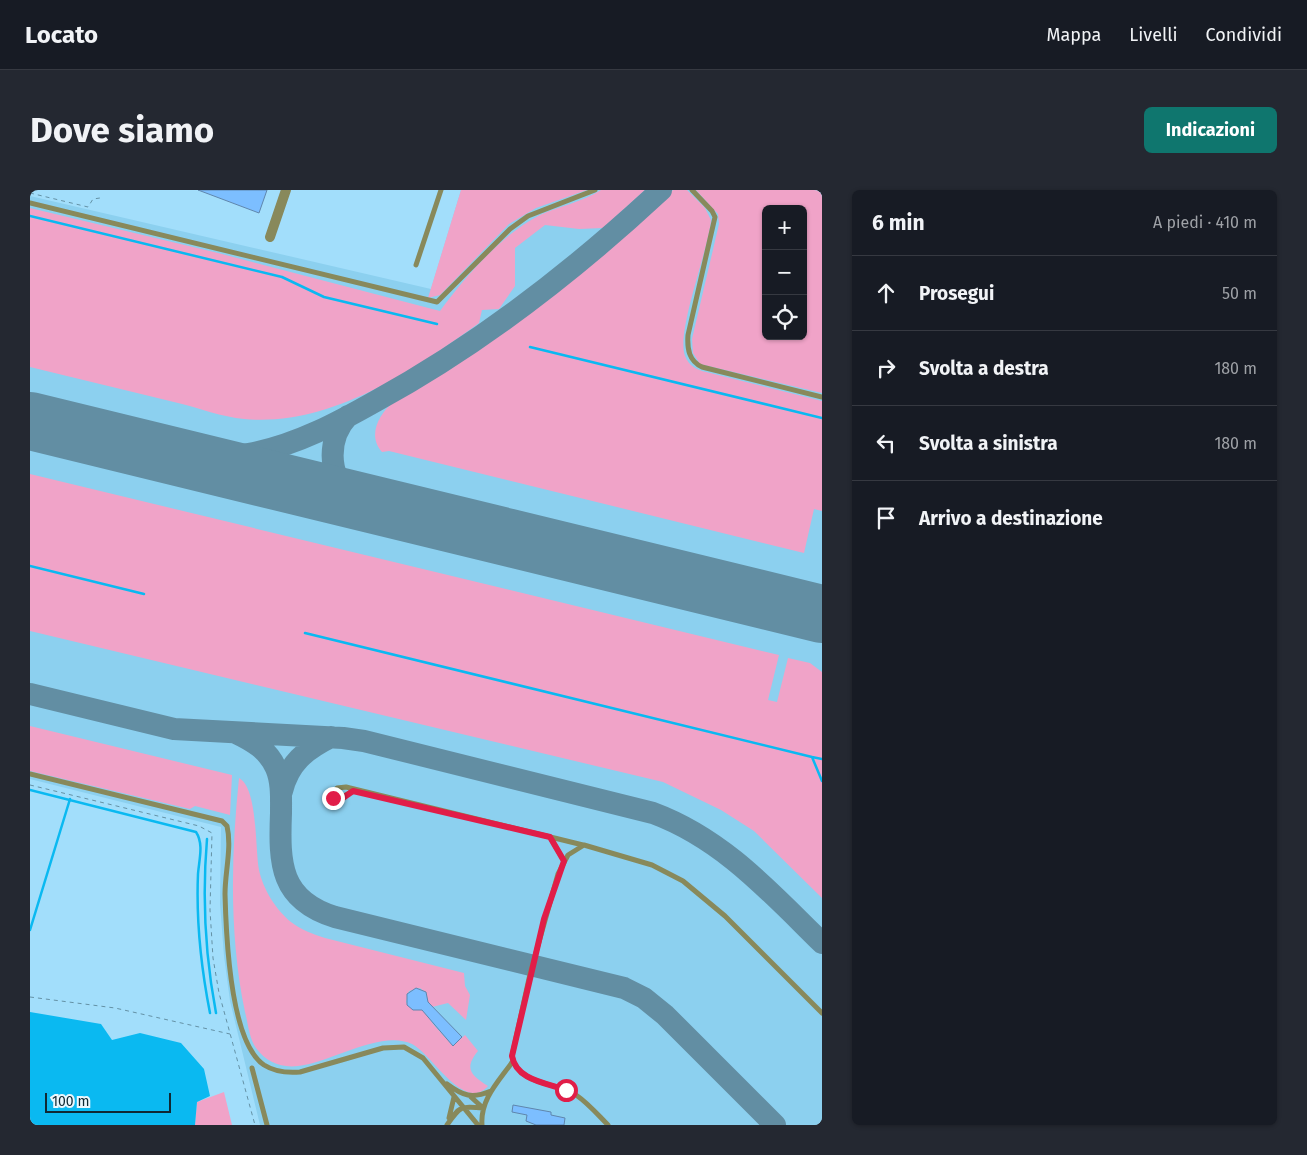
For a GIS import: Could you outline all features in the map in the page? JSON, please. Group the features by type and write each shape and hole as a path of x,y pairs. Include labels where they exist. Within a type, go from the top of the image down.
{"street":[{"path":"270,237 286,190"}],"lane":[{"path":"416,265 441,190"},
{"path":"30,204 437,302 510,229 528,216 595,190"},
{"path":"692,190 712,211 715,217 688,336 687,347 692,359 702,367 822,397"},
{"path":"30,774 222,821 228,826 225,894 230,968 235,1000 247,1042 263,1064 288,1073 300,1072 383,1048 404,1047 423,1058 478,1125"},
{"path":"353,791 584,845 652,865 682,881 725,916 822,1013"},
{"path":"550,837 564,861"},
{"path":"482,1125 483,1108 491,1091 513,1061 514,1042 544,919 564,861 572,851 584,845"},
{"path":"513,1061 522,1074 577,1096 608,1125"},
{"path":"252,1068 267,1125"},
{"path":"444,1082 460,1093 471,1097 483,1108"},
{"path":"471,1097 491,1091"},
{"path":"447,1125 454,1097"},
{"path":"447,1125 462,1106 483,1108"}],"path":[{"path":"30,193 88,207 93,199 100,198"},
{"path":"30,785 199,826 212,833 210,910 213,958 219,993 255,1125"},
{"path":"30,997 115,1008 230,1034"}],"shaded area":[{"path":"461,190 822,190 822,1125 260,1125 230,1001 224,956 220,904 221,827 30,779 30,196 431,289"},
{"path":"461,190 587,190 536,208 509,224 440,295 428,298"},
{"path":"601,190 645,190 603,228 579,229 545,225 515,248 515,286 499,309 482,310 479,323 427,359 398,377 339,405 308,414 276,419 244,419 30,367 30,208 218,253 440,311 485,257 512,233 540,215 586,198"},
{"path":"673,190 687,190 705,208 711,220 685,329 683,344 685,356 689,362 694,367 703,371 822,401 822,511 814,509 804,553 389,451 382,452 375,439 375,432 379,419 393,402 520,320 611,248"},
{"path":"696,190 822,190 822,393 700,364 693,353 692,339 719,224 718,214"},
{"path":"30,474 779,655 768,700 777,702 788,658 810,663 822,672 822,898 754,831 721,810 663,782 30,631"},
{"path":"30,726 232,775 230,815 195,806 190,809 30,771"},
{"path":"239,778 245,784 250,794 253,806 261,877 267,892 285,917 303,930 325,938 464,973 465,986 470,995 466,1020 448,1003 432,1007 428,1003 426,993 420,988 409,991 406,1002 413,1010 423,1009 433,1024 453,1046 465,1035 478,1051 471,1063 471,1072 488,1086 479,1092 469,1092 459,1087 420,1050 412,1044 400,1041 371,1044 311,1064 298,1066 274,1063 260,1053 252,1040 249,1030 236,954 233,866"},
{"path":"30,1012 101,1024 112,1040 140,1033 181,1043 204,1069 210,1096 197,1102 195,1125 30,1125"},
{"path":"224,1092 232,1125 195,1125 197,1102"}],"building":[{"path":"198,190 267,190 259,213"},
{"path":"416,988 426,992 428,1002 462,1037 453,1046 422,1010 413,1010 407,1005 407,994"},
{"path":"513,1105 551,1112 551,1115 565,1118 564,1125 536,1125 526,1121 527,1115 512,1112"}],"waterway":[{"path":"30,216 282,277 324,297 437,324"},
{"path":"530,347 822,418"},
{"path":"30,566 144,594"},
{"path":"305,633 812,757 822,781"},
{"path":"812,757 822,759"},
{"path":"30,790 196,832 200,842 198,874 200,944 210,1013"},
{"path":"30,930 70,799"},
{"path":"207,839 206,926 209,970 216,1013"}],"taxiway":[{"path":"152,451 203,456 241,455 286,444 332,425 415,379 489,331 560,277 661,190"},
{"path":"348,416 341,425 334,445 334,467 337,477 351,494 367,502 384,507"},
{"path":"741,594 796,615 822,630"},
{"path":"30,694 174,729 343,738 364,741 653,813 702,837 724,852 764,886 822,943"},
{"path":"236,733 259,747 269,756 276,768 281,790 281,848 283,864 293,890 303,901 317,910 335,917 624,988 644,998 665,1015 775,1125"},
{"path":"282,791 289,773 299,758 313,747 331,737"}],"runway":[{"path":"30,421 822,614"}],"route":[{"path":"333,798 340,800 353,791 550,837 564,861 544,919 512,1056 514,1066 522,1074 566,1090"}]}
